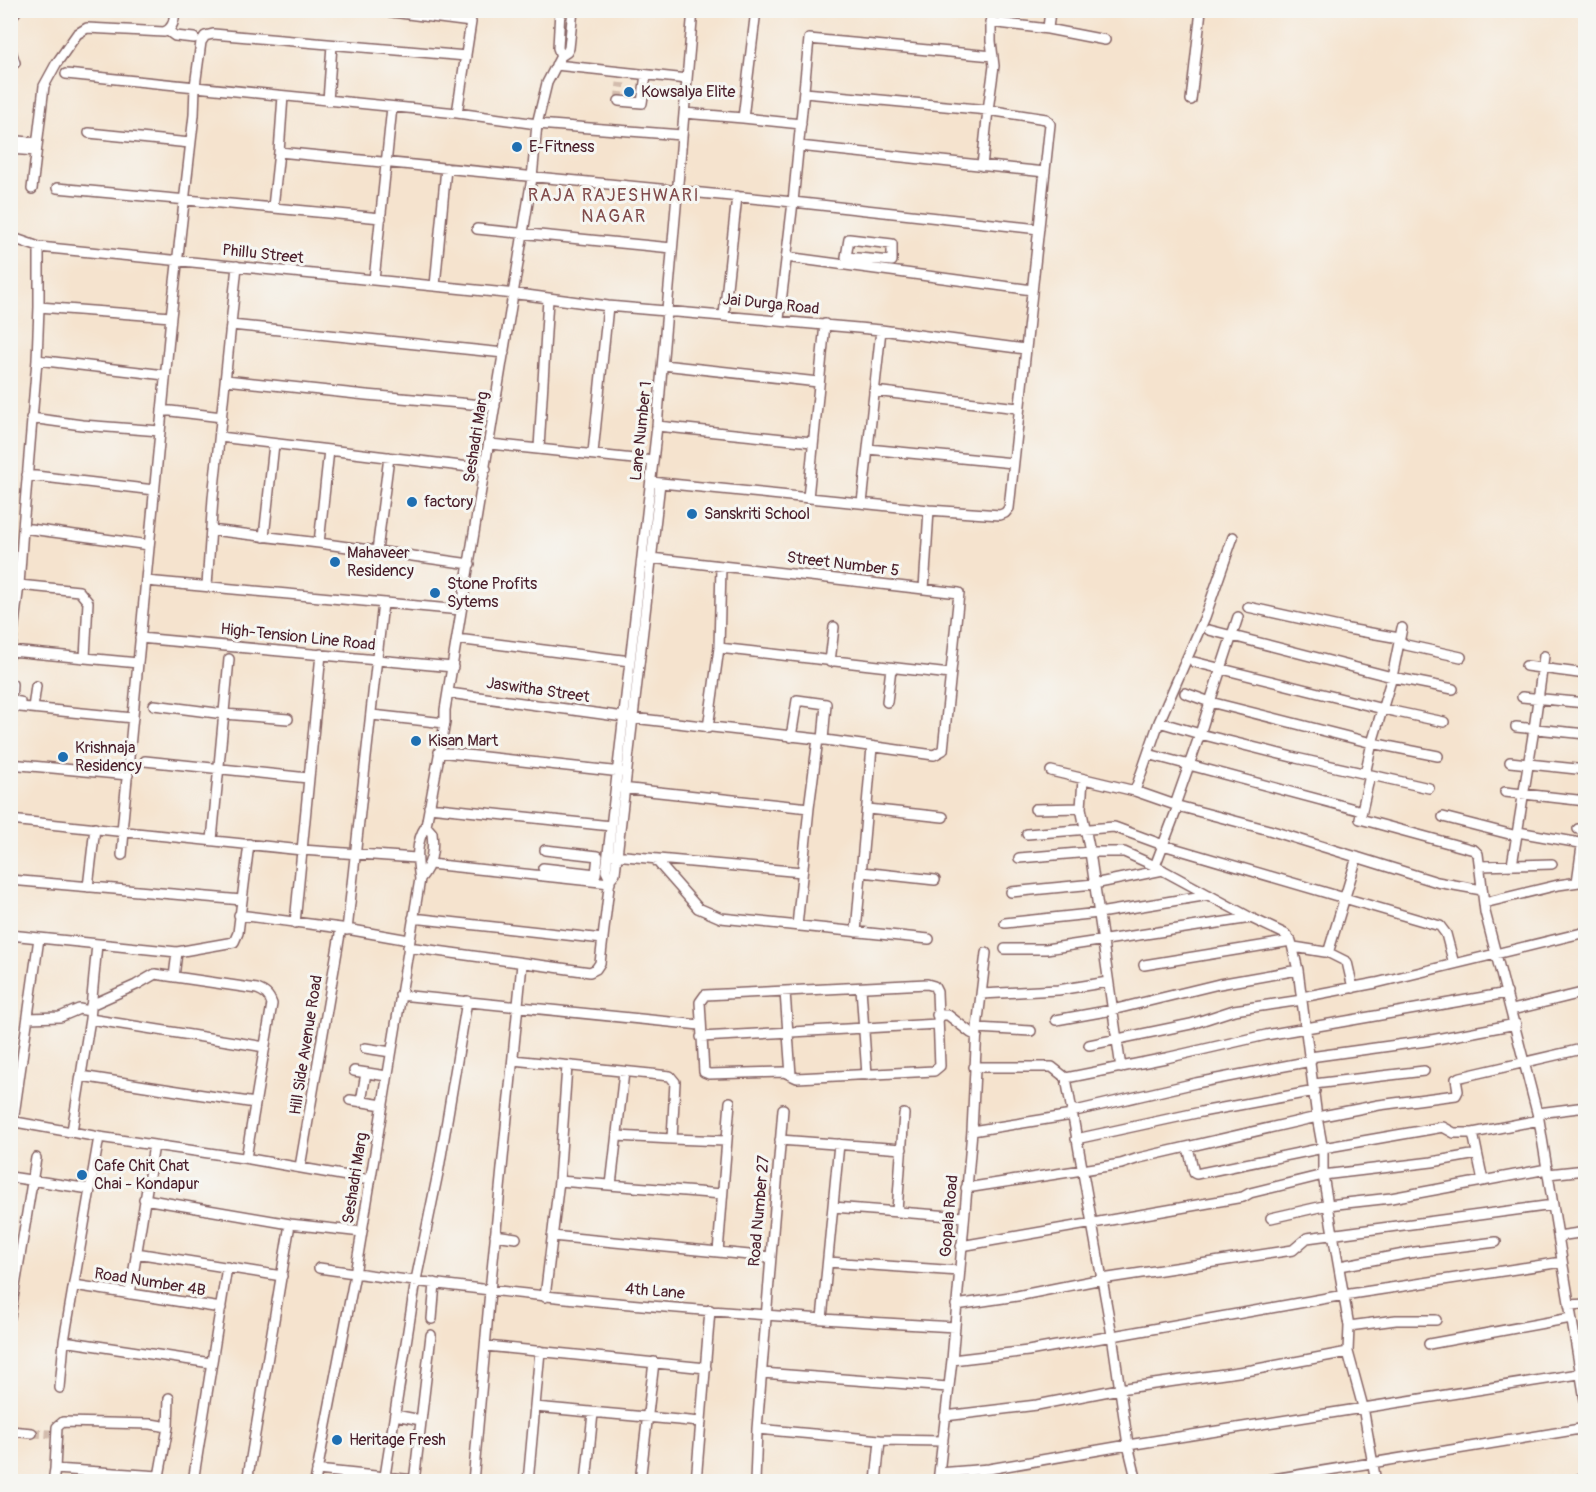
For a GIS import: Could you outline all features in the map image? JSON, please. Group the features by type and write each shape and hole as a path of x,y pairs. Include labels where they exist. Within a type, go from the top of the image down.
{"main road":[{"path":"1578,1482 1586,1478"}],"street":[{"path":"10,20 17,10"},
{"path":"168,31 173,24 175,10"},
{"path":"376,10 456,14 472,22 457,113"},
{"path":"560,10 558,48 561,56"},
{"name":"Seshadri Marg","path":"420,879 416,858 421,833 426,826 445,723 461,610 524,234 537,124 547,83 561,56 569,48 573,10"},
{"name":"Lane Number 1","path":"647,557 656,483 653,461 693,10"},
{"path":"743,118 756,10"},
{"path":"982,166 993,56 991,10"},
{"path":"1048,29 1050,10"},
{"path":"1191,100 1201,10"},
{"path":"990,22 1048,29 1105,40"},
{"path":"32,189 44,86 56,64 81,30 93,28 168,31 175,36 194,38"},
{"path":"122,855 165,375 201,42 209,34 466,56"},
{"path":"779,319 794,202 809,39 993,56"},
{"path":"328,100 333,45"},
{"path":"10,48 15,63"},
{"path":"556,65 687,79"},
{"path":"621,83 622,72"},
{"path":"66,74 457,113 537,124 682,135"},
{"path":"639,85 643,75"},
{"path":"619,101 642,103 643,75"},
{"path":"656,483 929,510 1000,515 1009,508 1050,124 1046,119 988,110 805,93"},
{"path":"273,207 284,96"},
{"path":"374,280 392,107"},
{"path":"684,113 801,124"},
{"path":"89,133 190,143"},
{"path":"10,140 37,147"},
{"path":"799,146 1045,172"},
{"path":"10,148 37,147"},
{"path":"279,152 532,178 678,190 1039,229"},
{"path":"435,286 446,168"},
{"path":"57,188 381,218"},
{"path":"724,315 737,196"},
{"path":"477,229 672,248"},
{"name":"Phillu Street","path":"10,237 39,247 514,294"},
{"path":"854,262 845,256 849,239 892,244 892,261 882,266"},
{"path":"39,247 38,360 11,653 138,663"},
{"path":"786,257 854,262 1032,290"},
{"path":"207,586 237,266"},
{"name":"Jai Durga Road","path":"514,294 608,306 779,319 1025,349"},
{"path":"539,448 548,299"},
{"path":"593,453 608,306"},
{"path":"39,307 171,317"},
{"path":"808,498 825,324"},
{"path":"231,325 504,353"},
{"path":"862,503 881,330"},
{"path":"38,360 165,375"},
{"path":"663,365 818,382"},
{"path":"226,380 495,406"},
{"path":"874,391 1018,408"},
{"path":"162,410 222,417"},
{"path":"32,418 82,425 160,431"},
{"path":"657,426 812,442"},
{"path":"220,437 486,469"},
{"path":"264,537 274,444"},
{"path":"490,444 653,461"},
{"path":"868,449 1013,463"},
{"path":"319,543 329,450"},
{"path":"377,551 389,457"},
{"path":"27,475 154,490"},
{"path":"924,589 929,510"},
{"path":"23,528 149,545"},
{"path":"211,530 470,564"},
{"path":"1135,791 1159,723 1204,617 1233,537"},
{"path":"628,718 630,661 647,557"},
{"path":"612,854 647,557"},
{"name":"Street Number 5","path":"647,557 959,593 950,674"},
{"path":"708,728 719,648 721,566"},
{"path":"146,581 461,610"},
{"path":"19,585 79,591 88,602 86,658"},
{"name":"Hill Side Avenue Road","path":"300,1167 344,929 372,715 383,603"},
{"path":"1248,607 1348,629 1400,636 1406,645 1461,657"},
{"path":"1159,868 1163,845 1238,617"},
{"path":"830,662 834,627"},
{"path":"1209,630 1392,677 1453,689"},
{"path":"1400,636 1392,677 1372,743 1360,819 1477,851 1484,903 1539,1117 1571,1318 1583,1373 1586,1406"},
{"name":"High-Tension Line Road","path":"140,638 453,667"},
{"path":"457,639 630,661"},
{"path":"719,648 830,662 868,670 891,668 950,674"},
{"path":"295,923 321,654"},
{"path":"1512,865 1544,656"},
{"path":"212,840 229,659"},
{"path":"1194,662 1444,722"},
{"path":"1526,666 1586,674"},
{"path":"887,702 891,668"},
{"name":"Jaswitha Street","path":"449,693 628,718 934,755 940,753 944,746 950,674"},
{"path":"12,684 11,701 133,718"},
{"path":"34,706 36,686"},
{"path":"1185,693 1210,702 1372,743 1438,756"},
{"path":"1522,697 1586,703"},
{"path":"791,736 797,700 826,704 809,808 797,927"},
{"path":"154,705 288,720"},
{"path":"10,706 34,706"},
{"path":"372,715 445,723"},
{"path":"1159,723 1367,775 1429,788"},
{"path":"1516,727 1586,734"},
{"path":"856,932 872,747"},
{"path":"439,752 622,773"},
{"path":"1148,754 1362,811"},
{"path":"145,761 308,778"},
{"path":"1510,762 1586,771"},
{"path":"10,764 128,775"},
{"path":"1051,771 1135,791 1437,882 1482,890"},
{"path":"1083,779 1081,808 1090,852 1116,1040 1122,1068"},
{"path":"620,788 809,808"},
{"path":"239,915 344,929 522,964 590,972 600,963 610,881 615,873 611,826 620,788"},
{"path":"1505,792 1586,801"},
{"path":"429,807 611,826"},
{"path":"1035,809 1081,808"},
{"path":"868,809 943,817"},
{"path":"1443,818 1517,834 1580,843 1582,846 1581,881 1484,903"},
{"path":"10,820 302,850 416,858"},
{"name":"Seshadri Marg","path":"315,1482 355,1274 412,918 420,879 430,864 432,833 426,826"},
{"path":"1027,834 1114,826 1163,845 1443,928 1454,964"},
{"path":"88,887 94,828"},
{"path":"10,935 177,952 234,942 238,933 249,844"},
{"path":"543,868 566,875 596,874 599,858 598,856 545,850"},
{"path":"566,875 568,852"},
{"path":"1019,858 1090,852 1124,852 1286,934 1292,944 1298,970 1323,1148 1323,1175 1349,1326 1348,1352 1363,1407 1376,1482"},
{"path":"612,854 802,872"},
{"path":"1328,952 1357,857"},
{"path":"655,859 698,908 721,918 929,939"},
{"path":"430,864 566,875 610,881"},
{"path":"1480,866 1552,864"},
{"path":"1011,892 1094,884 1159,868"},
{"path":"862,872 935,880"},
{"path":"10,880 242,900"},
{"path":"1005,922 1099,913 1209,895"},
{"path":"412,918 603,939"},
{"path":"1005,949 1046,949 1251,918"},
{"path":"1089,1045 1191,1024 1234,1010 1353,988 1586,933"},
{"path":"39,938 12,1122 246,1158 370,1180"},
{"path":"72,1131 90,1012 97,944"},
{"path":"1144,965 1292,944 1328,952 1347,962 1353,988"},
{"path":"174,977 177,952"},
{"name":"Gopala Road","path":"939,1477 952,1360 972,1131 974,1067 986,953"},
{"path":"473,1482 489,1291 522,964"},
{"path":"1056,1020 1112,1010 1220,984 1298,970"},
{"path":"90,1012 155,974 257,989 270,997 272,1004 246,1158"},
{"path":"981,994 1058,990 1108,982"},
{"path":"934,986 937,992 940,1060 938,1069 931,1072 797,1078 784,1072 706,1073 702,1069 700,1002 705,995 785,992 934,986"},
{"path":"861,988 867,1075"},
{"path":"785,992 791,1075"},
{"path":"1512,1010 1586,992"},
{"path":"1066,1078 1306,1028 1507,993"},
{"path":"400,995 700,1025"},
{"path":"384,1476 416,1280 439,1168 467,1001"},
{"path":"28,1018 60,1017 79,1009 265,1047"},
{"path":"938,1023 948,1015 977,1032 1031,1031"},
{"path":"701,1037 938,1023 949,1029 957,1022"},
{"path":"972,1131 1072,1113 1196,1083 1310,1059 1516,1024"},
{"path":"365,1048 391,1052"},
{"path":"966,1188 1121,1164 1317,1117 1379,1105 1456,1095 1458,1078 1586,1048"},
{"path":"513,1060 674,1078 672,1139"},
{"path":"545,1297 559,1180 567,1066"},
{"path":"974,1067 1053,1067 1066,1078 1112,1335 1128,1445 1137,1482"},
{"path":"354,1071 387,1076"},
{"path":"1076,1139 1314,1088 1424,1071"},
{"path":"611,1185 624,1072"},
{"path":"362,1102 366,1073"},
{"path":"81,1076 255,1103"},
{"path":"350,1100 382,1105"},
{"path":"718,1252 730,1102"},
{"path":"1188,1147 1195,1174 1443,1127 1454,1133 1473,1133 1586,1107"},
{"name":"Road Number 27","path":"755,1482 765,1315 783,1109"},
{"path":"897,1211 904,1114"},
{"path":"1473,1133 1483,1181"},
{"path":"617,1136 726,1141"},
{"path":"60,1388 64,1341 99,1137"},
{"path":"780,1140 902,1149"},
{"path":"822,1319 839,1144"},
{"path":"130,1294 154,1145"},
{"path":"961,1246 1243,1197 1250,1193 1323,1175 1478,1154"},
{"path":"10,1317 36,1158"},
{"path":"1271,1218 1328,1205 1391,1198 1548,1171 1586,1170"},
{"path":"10,1177 90,1189"},
{"path":"559,1180 722,1194"},
{"path":"144,1198 290,1224 362,1232"},
{"path":"956,1305 1293,1250 1307,1238 1553,1205"},
{"path":"833,1207 964,1217"},
{"path":"247,1482 290,1224"},
{"path":"1558,1236 1586,1232"},
{"path":"495,1235 516,1238"},
{"path":"552,1236 770,1257"},
{"path":"1340,1266 1415,1252 1496,1242"},
{"path":"136,1253 282,1276"},
{"path":"952,1360 1028,1351 1344,1295 1562,1262"},
{"path":"828,1263 959,1271"},
{"path":"193,1482 227,1267"},
{"name":"4th Lane","path":"319,1268 545,1297 765,1315 954,1327"},
{"path":"432,1319 435,1283"},
{"name":"Road Number 4B","path":"74,1285 221,1308"},
{"path":"1569,1305 1586,1304"},
{"path":"696,1482 710,1310"},
{"path":"1429,1344 1571,1318"},
{"path":"1349,1326 1396,1320 1436,1320"},
{"path":"317,1470 414,1481 431,1335"},
{"path":"64,1341 211,1363"},
{"path":"486,1346 706,1368"},
{"path":"528,1482 540,1351"},
{"path":"945,1416 1037,1406 1119,1389 1252,1370 1348,1352"},
{"path":"640,1482 654,1362"},
{"path":"762,1373 948,1387"},
{"path":"939,1477 1583,1373"},
{"path":"55,1469 159,1479 168,1427 169,1398"},
{"path":"535,1407 701,1422"},
{"path":"586,1482 593,1413"},
{"path":"394,1415 421,1420"},
{"path":"53,1482 54,1434 63,1422 151,1424 168,1427"},
{"path":"1255,1482 1586,1428"},
{"path":"757,1430 880,1440 943,1441"},
{"path":"10,1431 32,1433"},
{"path":"876,1482 880,1440"}],"tunnel":[{"path":"619,101 621,83"},
{"path":"32,1433 50,1434"}],"place":[{"name":"Kowsalya Elite","path":"629,92"},
{"name":"E-Fitness","path":"517,147"},
{"name":"factory","path":"412,502"},
{"name":"Sanskriti School","path":"692,514"},
{"name":"Mahaveer Residency","path":"335,562"},
{"name":"Stone Profits Sytems","path":"435,593"},
{"name":"Kisan Mart","path":"416,741"},
{"name":"Krishnaja Residency","path":"63,757"},
{"name":"Cafe Chit Chat Chai - Kondapur","path":"82,1175"},
{"name":"Heritage Fresh","path":"337,1440"}],"district":[{"name":"RAJA RAJESHWARI NAGAR","path":"614,205"}]}
